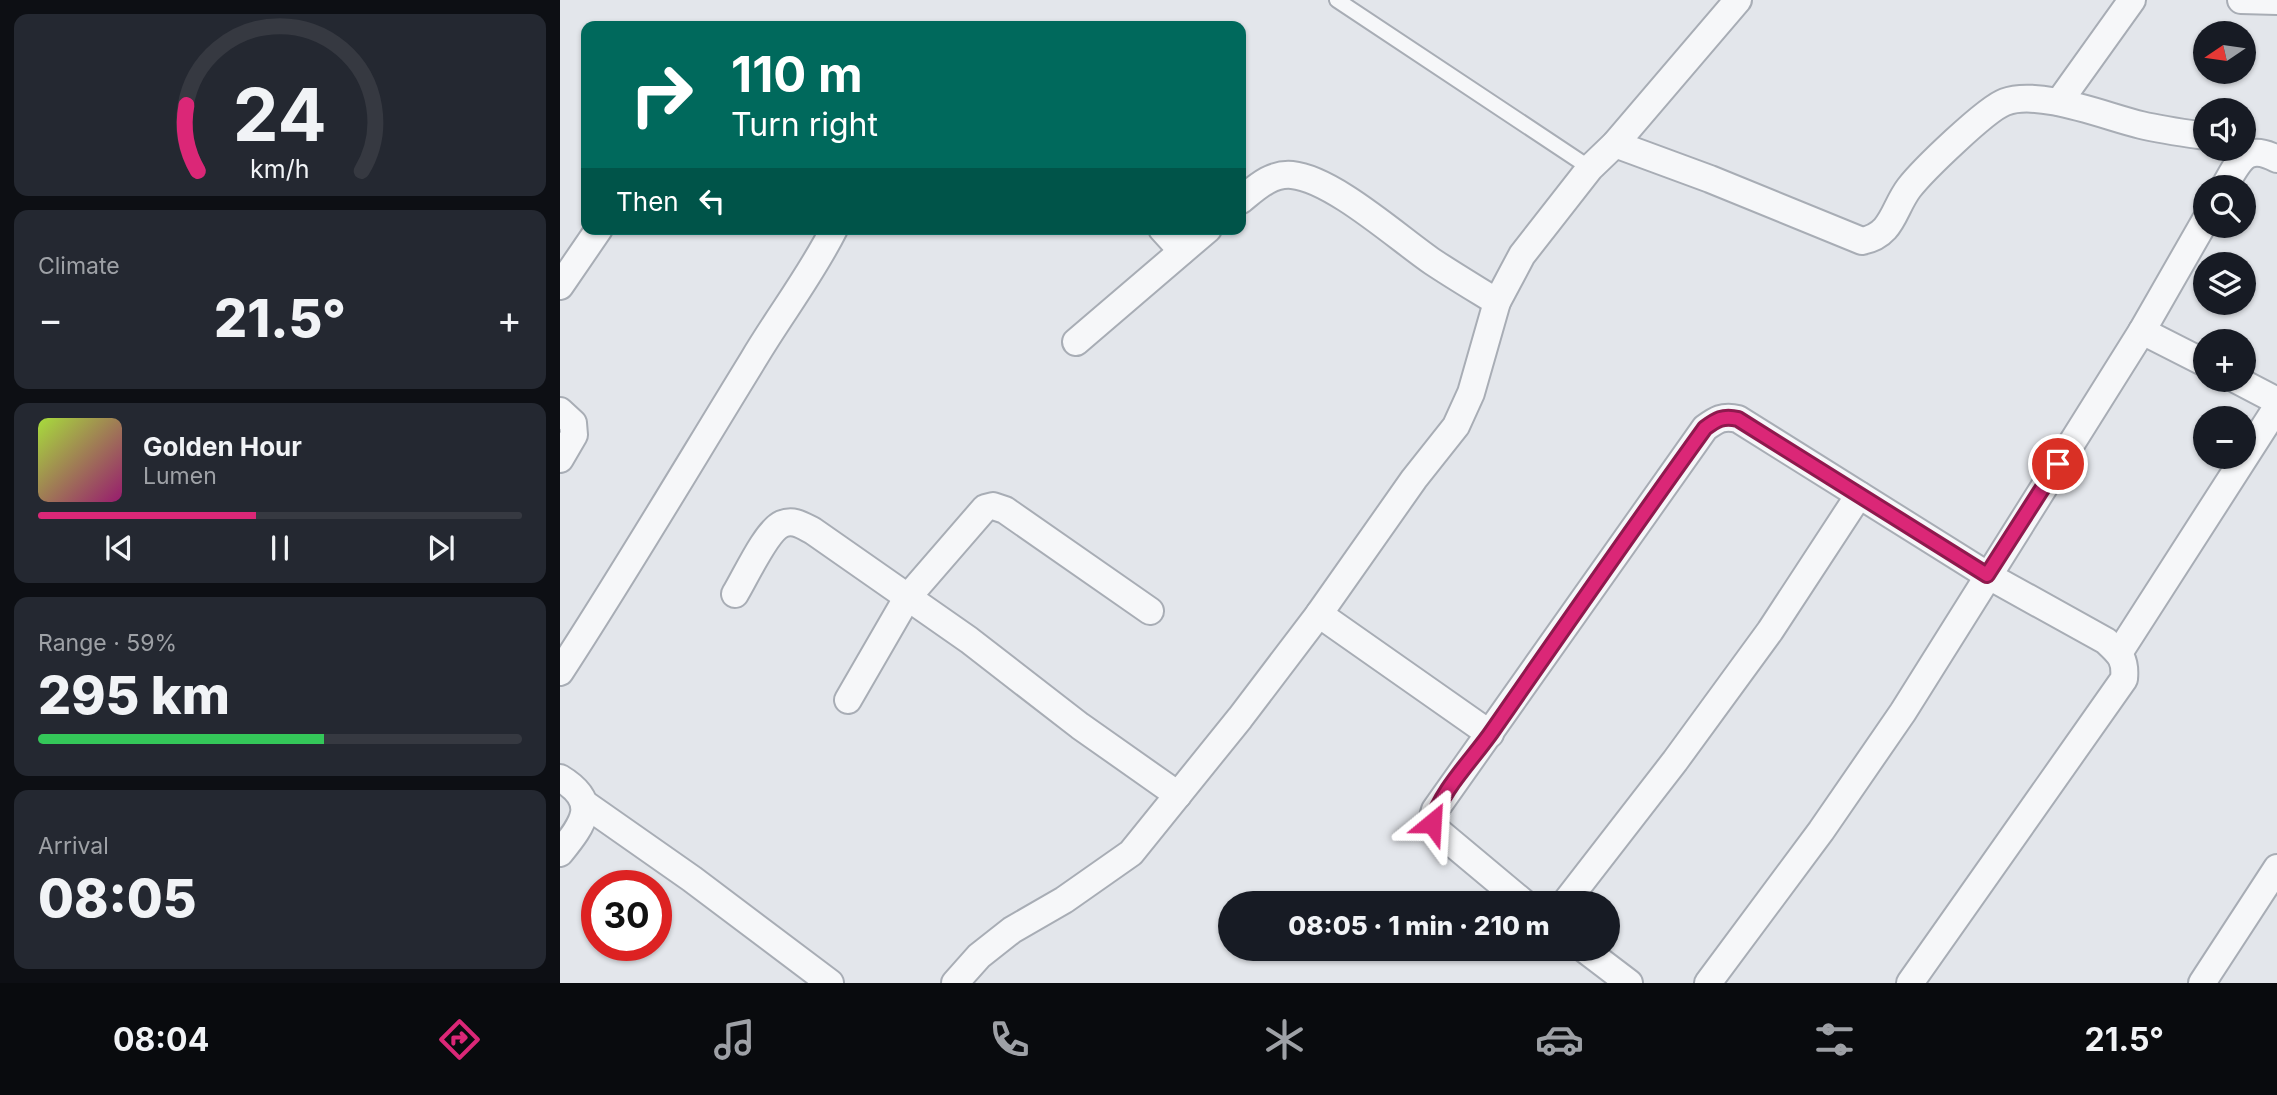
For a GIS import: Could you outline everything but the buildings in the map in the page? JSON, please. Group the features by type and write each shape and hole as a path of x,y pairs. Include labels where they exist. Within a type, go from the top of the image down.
{"street":[{"path":"956,983 979,956 1012,930 1064,900 1131,853 1178,795 1319,614 1414,479 1456,426 1471,393 1497,302 1522,255 1590,168 1615,144 1738,0"},
{"path":"2059,102 2132,0"},
{"path":"2241,0 2277,1"},
{"path":"1615,144 1710,179 1862,241 1876,239 1886,229 1908,189 1944,151 2005,102 2024,99 2059,102 2143,125 2193,134"},
{"path":"2256,152 2277,159"},
{"path":"1246,197 1276,176 1292,175 1314,180 1337,192 1434,263 1497,302"},
{"path":"560,286 595,235"},
{"path":"560,672 831,235"},
{"path":"1167,235 1182,251"},
{"path":"1076,342 1201,235"},
{"path":"1708,983 1821,831 1903,712 2143,331 2195,238"},
{"path":"2143,331 2193,357"},
{"path":"2256,390 2277,401"},
{"path":"2119,653 2277,407"},
{"path":"560,411 573,424 574,435 560,459"},
{"path":"1510,891 1439,832 1432,823 1438,804 1705,428 1717,419 1728,416 1738,419 1987,575 2106,640 2119,653 2126,666 2124,679 1910,983"},
{"path":"1574,891 1675,761 1770,631 1859,495"},
{"path":"848,699 907,597 985,508 993,506 1005,510 1150,611"},
{"path":"735,594 770,534 781,524 796,522 813,531 969,640 1080,726 1178,795"},
{"path":"1319,614 1490,734"},
{"path":"560,778 580,792 585,804 584,820 560,853"},
{"path":"585,804 692,879 830,983"},
{"path":"2202,983 2277,867"},
{"path":"1600,961 1629,983"}],"lane":[{"path":"1337,0 1590,168"}],"route":[{"path":"1432,823 1435,810 1577,607 1705,428 1717,419 1728,416 1738,419 1987,575 2058,464"}]}
